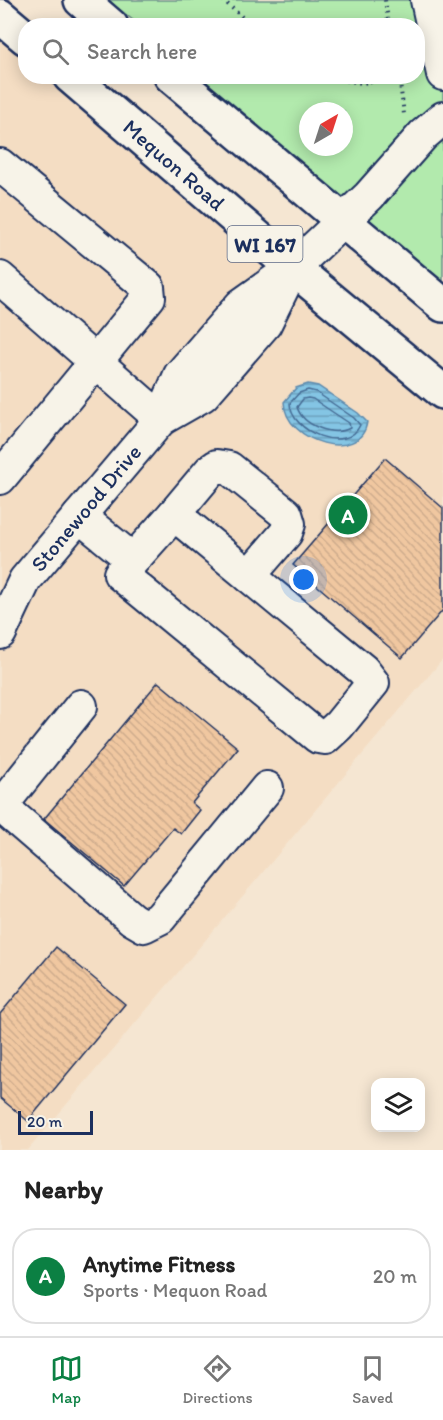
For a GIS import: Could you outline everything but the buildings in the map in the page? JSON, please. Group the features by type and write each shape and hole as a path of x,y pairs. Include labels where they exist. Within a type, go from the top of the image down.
{"main road":[{"path":"81,0 102,18"},
{"path":"0,16 18,31"},
{"name":"Mequon Road","path":"79,84 293,268 443,392"},
{"name":"WI 167","path":"180,84 443,304"}],"street":[{"path":"427,0 443,74"},
{"name":"Stonewood Drive","path":"0,633 25,580 161,419 203,395 265,324 293,268 369,196 423,135 443,118"},
{"path":"0,165 148,287 149,297 0,478"},
{"path":"0,279 161,419"},
{"path":"174,514 249,576 363,670 373,683 339,725 325,738 318,737 120,574 210,471 217,466 229,468 286,514 289,524 286,533 249,576"},
{"path":"79,516 133,560"},
{"path":"81,706 0,806 132,919 144,926 160,918 267,788"}],"path":[{"path":"223,0 243,18"},
{"path":"385,0 388,18"},
{"path":"400,84 405,111 403,118"}],"shaded area":[{"path":"0,29 18,45 18,84 64,84 443,402 443,659 28,1150 0,1150"}],"green space":[{"path":"108,0 443,0 443,284 208,84 425,84 425,18 130,18"}],"water":[{"path":"308,384 318,386 358,413 367,422 362,435 352,442 338,445 309,437 297,428 288,416 284,402 296,388"}],"place":[{"name":"Anytime Fitness","path":"348,515"}]}
